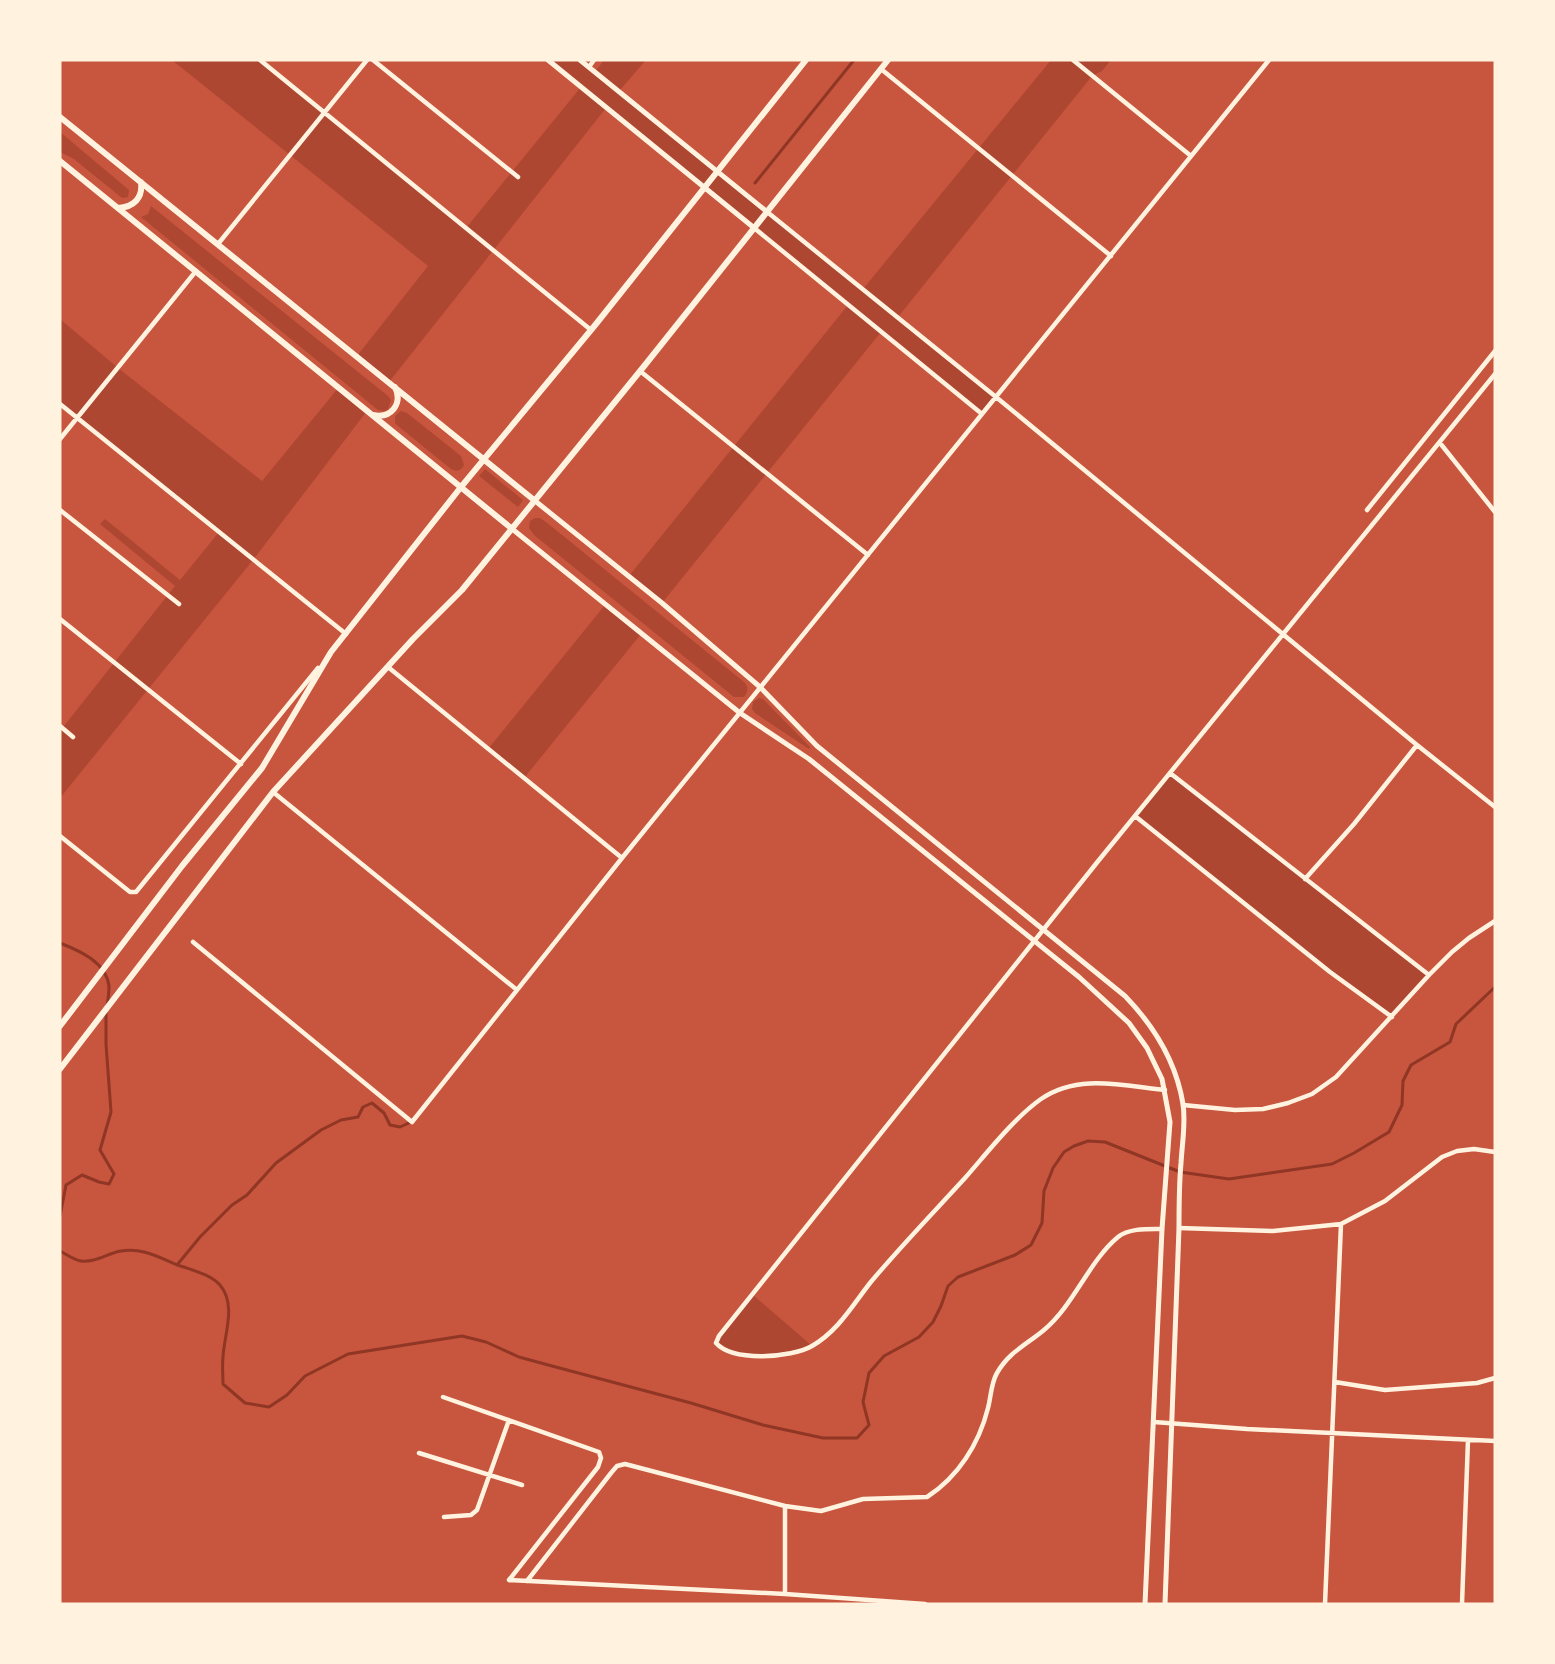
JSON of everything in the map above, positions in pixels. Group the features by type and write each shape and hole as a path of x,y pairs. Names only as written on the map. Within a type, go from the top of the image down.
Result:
{"main road":[{"path":"60,1026 182,866 261,768 331,652 461,487 591,330 806,60"},
{"path":"60,1069 273,792 462,590 888,60"},
{"path":"60,117 534,500"},
{"path":"60,160 511,528"},
{"path":"118,207 131,205 137,201 142,189 141,182"},
{"path":"373,415 387,415 394,410 398,396 395,387"}],"street":[{"path":"260,60 591,330"},
{"path":"218,244 367,60"},
{"path":"373,60 518,177"},
{"path":"548,60 982,414"},
{"path":"580,60 996,397 1495,807"},
{"path":"589,67 594,60"},
{"path":"1073,60 1191,156"},
{"path":"193,942 412,1122 622,858 1269,60"},
{"path":"881,69 1111,256"},
{"path":"60,439 196,271"},
{"path":"1367,510 1495,351"},
{"path":"640,371 868,555"},
{"path":"1165,1090 1095,1082 1067,1087 1042,1099 983,1158 908,1241 870,1284 840,1324 812,1346 775,1356 757,1356 727,1351 716,1343 718,1336 1135,816 1495,374"},
{"path":"60,404 346,634"},
{"path":"1440,443 1495,512"},
{"path":"534,500 662,603 760,687 817,746 1125,996 1147,1020 1160,1039 1172,1066 1183,1105 1165,1604"},
{"path":"60,510 179,604"},
{"path":"511,528 740,713 809,759 1079,977 1129,1023 1154,1060 1165,1090 1170,1122 1162,1229 1145,1604"},
{"path":"60,619 241,764"},
{"path":"60,836 133,893 331,652"},
{"path":"388,667 622,858"},
{"path":"60,726 73,737"},
{"path":"1305,879 1354,824 1417,745"},
{"path":"1170,773 1428,975"},
{"path":"273,792 517,990"},
{"path":"1135,816 1330,972 1392,1017"},
{"path":"1183,1105 1235,1110 1263,1109 1312,1094 1336,1077 1428,975 1469,938 1495,921"},
{"path":"1179,1228 1273,1231 1341,1224 1386,1201 1442,1158 1457,1151 1474,1149 1495,1152"},
{"path":"1325,1604 1341,1224"},
{"path":"527,1581 618,1466 625,1464 785,1506 821,1510 863,1499 927,1497 952,1478 969,1452 988,1409 994,1377 1001,1365 1017,1348 1044,1330 1061,1312 1103,1253 1119,1236 1144,1229 1162,1229"},
{"path":"1335,1382 1385,1390 1477,1383 1495,1378"},
{"path":"443,1397 599,1452 602,1458 598,1467 509,1580 785,1594 925,1604"},
{"path":"444,1517 471,1515 477,1510 509,1420"},
{"path":"1154,1422 1495,1441"},
{"path":"1462,1604 1468,1440"},
{"path":"419,1453 522,1485"},
{"path":"785,1506 785,1594"}],"shaded area":[{"path":"172,60 260,60 466,228 581,87 548,60 580,60 595,72 604,60 646,60 619,91 863,289 1051,60 1111,60 1102,71 1092,76 898,317 996,397 982,414 881,332 662,603 629,576 848,305 606,108 389,382 357,356 428,266"},
{"path":"60,132 129,190 128,197 122,198 74,159 60,152"},
{"path":"151,206 388,396 391,400 388,409 378,410 141,217 148,214"},
{"path":"60,319 118,368 262,481 339,387 367,411 253,560 60,798 60,731 175,586 100,524 105,519 180,580 219,532 60,404"},
{"path":"401,411 407,413 461,456 464,465 462,469 457,471 451,469 398,426 395,423 395,416"},
{"path":"485,469 523,500 518,507 479,476"},
{"path":"535,518 546,522 744,682 747,690 744,697 734,697 534,535 529,528 530,521"},
{"path":"605,605 641,634 524,778 488,749"},
{"path":"759,698 763,699 810,747 809,749 755,713 752,709 753,702"},
{"path":"1170,773 1429,975 1392,1017 1330,972 1135,816"},
{"path":"752,1294 812,1346 775,1356 741,1354 718,1346 716,1340"}],"waterway":[{"path":"755,183 854,60"},
{"path":"60,943 91,958 103,970 109,986 107,1006"},
{"path":"60,1251 81,1261 121,1251 144,1252 216,1281 225,1293 229,1311 223,1360 223,1384 245,1403 269,1407 287,1395 305,1376 348,1354 462,1336 486,1342 519,1357 691,1403 763,1425 823,1438 857,1438 869,1425 863,1402 869,1373 884,1356 919,1337 933,1322 948,1286 958,1277 1015,1255 1031,1245 1042,1223 1044,1191 1053,1168 1064,1152 1088,1141 1105,1142 1180,1172 1229,1179 1332,1164 1389,1132 1402,1105 1403,1081 1411,1065 1450,1042 1456,1024 1495,987"},
{"path":"60,1216 66,1185 82,1175 109,1184 114,1174 100,1150 111,1112 106,1012"},
{"path":"177,1265 200,1237 232,1205 247,1195 276,1163 321,1130 341,1120 358,1117 363,1107 372,1103 384,1113 390,1125 400,1127 411,1122"}]}
